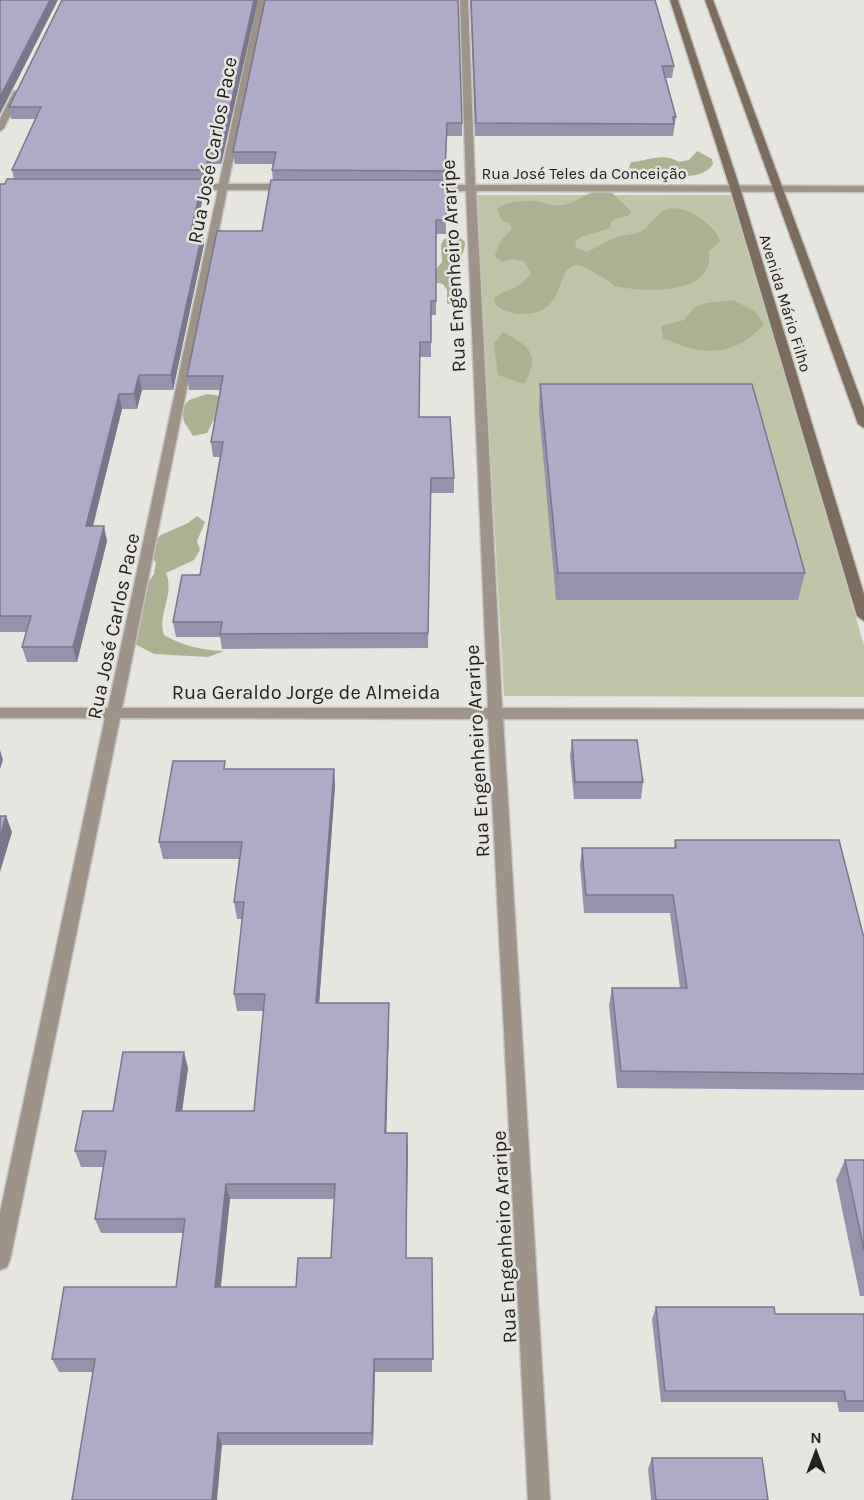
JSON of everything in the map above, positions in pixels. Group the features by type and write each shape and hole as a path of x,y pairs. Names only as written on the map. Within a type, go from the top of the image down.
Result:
{"main road":[{"name":"Avenida Mário Filho","path":"674,0 735,188 864,616"},
{"name":"Avenida Mário Filho","path":"709,0 864,424"}],"street":[{"name":"Rua José Carlos Pace","path":"0,1260 262,0"},
{"name":"Rua Engenheiro Araripe","path":"464,0 470,188 496,713 539,1500"},
{"path":"0,128 21,86"},
{"path":"177,188 295,188"},
{"name":"Rua José Teles da Conceição","path":"412,188 778,188"},
{"path":"778,188 864,189"},
{"name":"Rua Geraldo Jorge de Almeida","path":"0,713 864,714"}],"green space":[{"path":"697,151 712,159 713,164 699,174 665,175 634,172 629,168 631,162 655,158 673,159 679,162 689,160"},
{"path":"598,191 610,191 631,211 628,216 611,222 610,228 581,237 575,242 576,248 587,252 616,237 643,230 658,215 675,208 699,217 713,229 720,241 709,251 708,266 701,277 675,288 642,290 614,286 608,280 575,265 569,268 555,298 544,309 522,314 508,311 495,304 494,298 517,287 531,273 524,261 512,259 502,262 495,257 501,242 512,229 510,224 501,220 497,208 524,201 563,205"},
{"path":"476,195 732,195 864,645 864,697 504,696"},
{"path":"458,236 465,242 464,250 451,265 463,296 463,303 455,308 447,303 447,290 443,284 432,282 436,269 442,262 441,245 444,239"},
{"path":"733,300 755,311 764,325 740,343 716,351 691,348 663,338 661,326 684,320 694,308 706,303"},
{"path":"503,332 520,342 530,352 532,366 524,384 498,375 494,344"},
{"path":"207,394 221,396 217,417 207,433 193,436 184,422 182,409 189,400"},
{"path":"197,516 205,522 197,541 200,550 194,560 166,573 168,589 162,627 164,635 178,642 208,650 224,651 208,657 154,654 133,643 146,585 154,574 156,563 150,554 152,543 161,535 188,523"}],"building":[{"path":"0,0 50,0 0,97"},
{"path":"62,0 254,0 220,152 210,152 205,170 12,170 41,107 9,107"},
{"path":"265,0 458,0 462,123 447,123 445,171 272,170 276,152 233,152"},
{"path":"471,0 655,0 674,66 662,66 676,117 673,117 674,124 476,123"},
{"path":"7,179 203,179 191,230 203,230 171,375 139,375 134,394 119,394 86,526 104,526 73,647 22,647 31,616 0,616 0,184 5,184"},
{"path":"271,180 446,180 446,220 436,220 436,301 431,301 431,342 420,342 419,417 450,417 454,478 431,478 428,633 220,634 222,622 173,622 182,575 200,575 223,442 211,442 223,376 187,376 217,231 262,231"},
{"path":"540,384 752,384 805,573 558,573"},
{"path":"572,740 637,740 643,782 575,782"},
{"path":"173,761 225,761 224,769 334,769 316,1003 389,1003 385,1133 407,1133 406,1258 432,1258 433,1359 374,1359 372,1433 218,1433 212,1500 72,1500 95,1359 52,1359 64,1287 176,1287 185,1219 95,1219 106,1151 75,1151 83,1111 113,1111 123,1052 184,1052 176,1111 254,1111 265,994 234,994 244,902 234,902 242,842 159,842","holes":["226,1184 335,1184 331,1258 298,1258 296,1287 215,1287"]},
{"path":"0,816 6,816 0,837"},
{"path":"675,840 839,840 864,938 864,1074 621,1071 612,988 687,988 673,895 586,895 582,848 676,848"},
{"path":"845,1160 864,1160 864,1250"},
{"path":"656,1307 774,1307 775,1314 864,1314 864,1401 846,1401 844,1391 665,1391"},
{"path":"652,1458 762,1458 768,1500 656,1500"}]}
